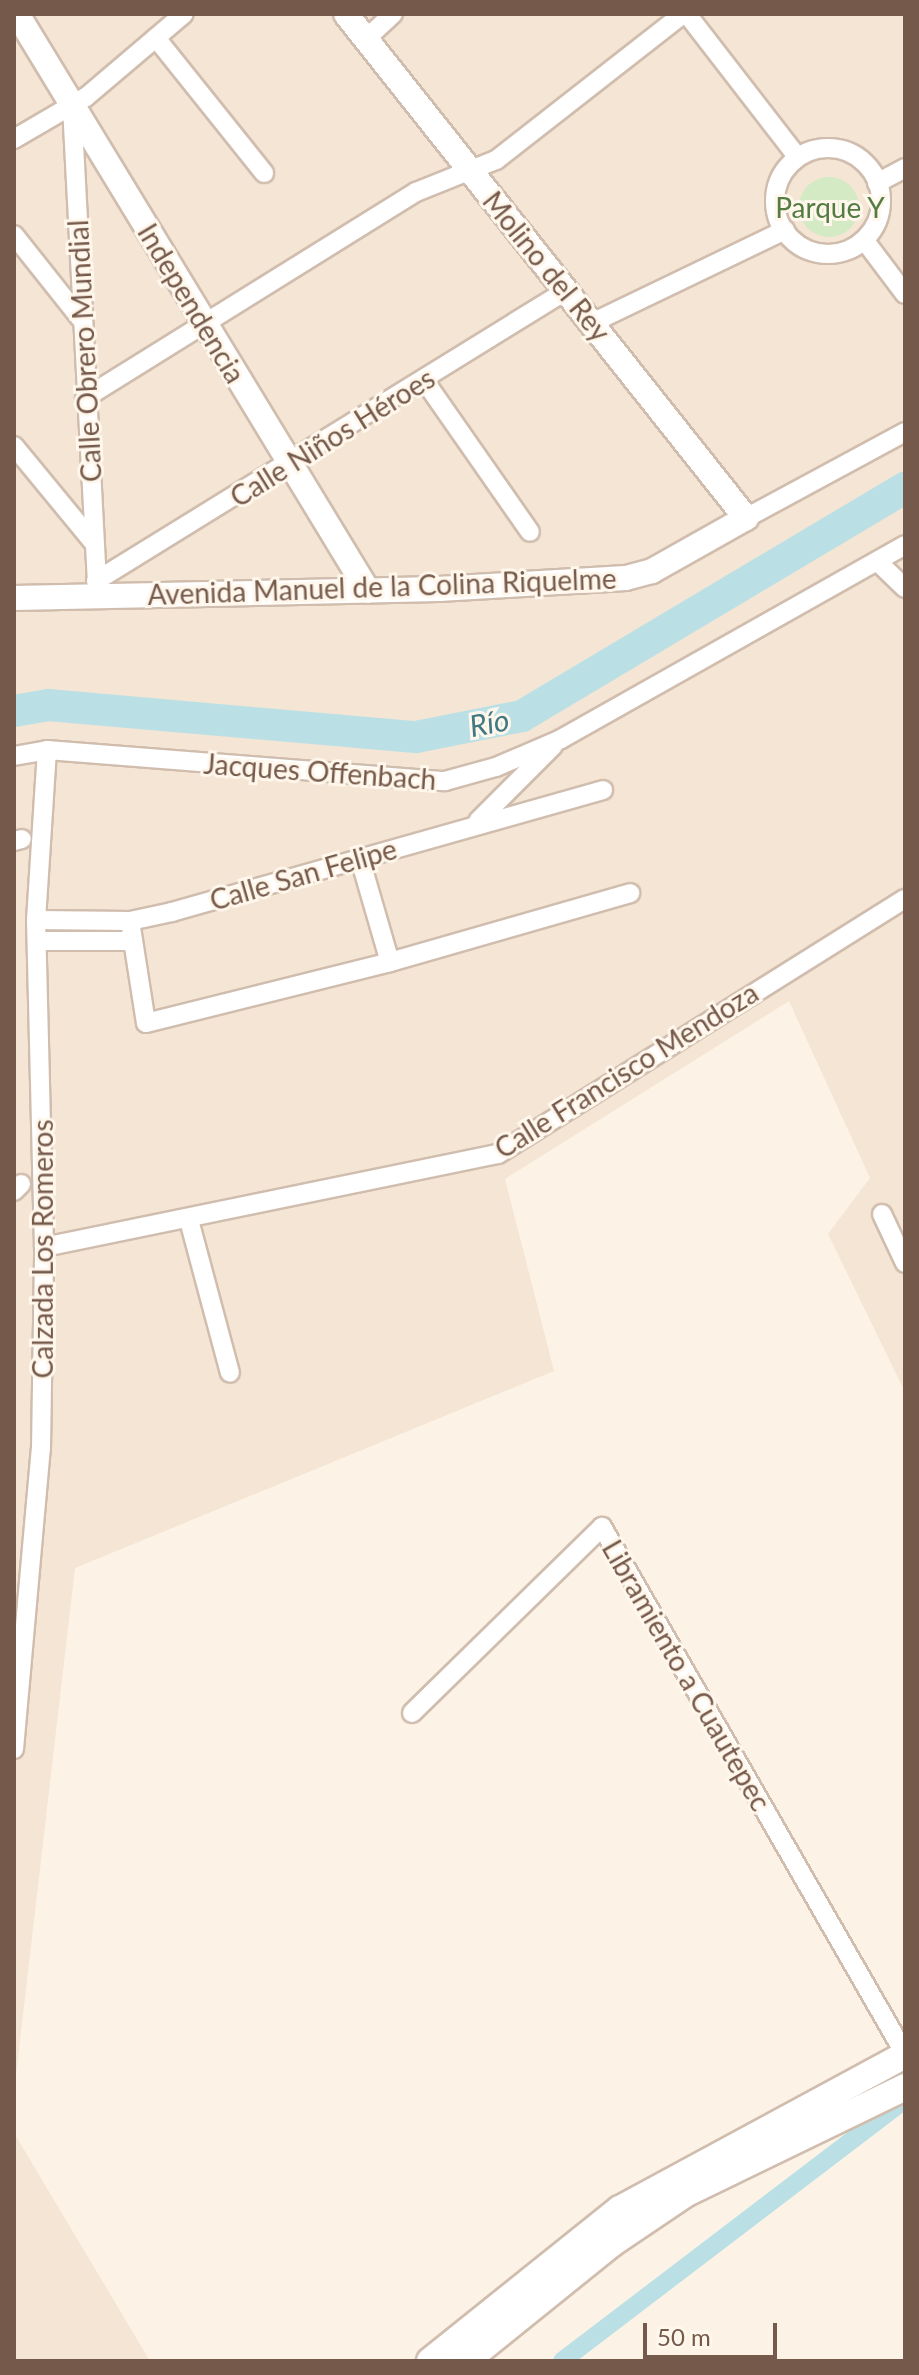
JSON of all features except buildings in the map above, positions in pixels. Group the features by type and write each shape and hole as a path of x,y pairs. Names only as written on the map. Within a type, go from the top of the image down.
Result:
{"main road":[{"name":"Libramiento a Cuautepec","path":"430,2361 620,2209 905,2054"},
{"path":"466,2361 611,2244 685,2194 905,2087"}],"street":[{"name":"Independencia","path":"17,14 368,591"},
{"path":"14,139 72,106 184,14"},
{"name":"Molino del Rey","path":"346,14 594,322 746,518"},
{"path":"366,39 393,14"},
{"path":"85,398 416,192 468,168 496,160 543,127 685,14 796,155"},
{"path":"156,38 264,173"},
{"name":"Calle Obrero Mundial","path":"72,106 80,318 97,589"},
{"path":"826,147 842,150 857,158 877,183 880,204 865,241 846,253 823,255 801,247 785,230 776,190 783,170 796,155 826,147"},
{"path":"877,183 905,168"},
{"path":"594,322 785,230"},
{"path":"14,235 80,318"},
{"path":"865,241 905,294"},
{"name":"Calle Niños Héroes","path":"97,589 567,290"},
{"path":"424,380 530,532"},
{"name":"Avenida Manuel de la Colina Riquelme","path":"14,598 97,589 368,591 626,578 652,571 905,432"},
{"path":"14,446 94,543"},
{"name":"Jacques Offenbach","path":"14,756 47,750 445,781 496,767 561,739 879,563 905,545"},
{"path":"879,563 905,588"},
{"path":"476,823 561,739"},
{"name":"Calzada Los Romeros","path":"14,1749 41,1449 44,1247 36,920 47,750"},
{"name":"Calle San Felipe","path":"36,920 130,921 603,790"},
{"path":"360,859 390,962"},
{"path":"130,921 146,1023 390,962 630,893"},
{"name":"Calle Francisco Mendoza","path":"44,1247 189,1220 498,1154 905,899"},
{"path":"37,941 133,941"},
{"path":"882,1214 905,1263"},
{"path":"189,1220 230,1373"},
{"name":"Libramiento a Cuautepec","path":"412,1713 602,1527 905,2054"}],"shaded area":[{"path":"14,14 905,14 905,1392 828,1234 870,1178 789,1001 505,1179 554,1371 75,1568 14,2092"},
{"path":"14,2133 150,2361 14,2361"}],"green space":[{"name":"Parque Y","path":"829,177 840,179 850,186 857,196 857,218 850,228 840,235 829,237 818,235 808,228 801,218 799,207 801,196 808,186 818,179"}],"waterway":[{"name":"Río","path":"14,711 48,705 416,737 522,716 905,488"},
{"path":"562,2361 905,2100"}]}
